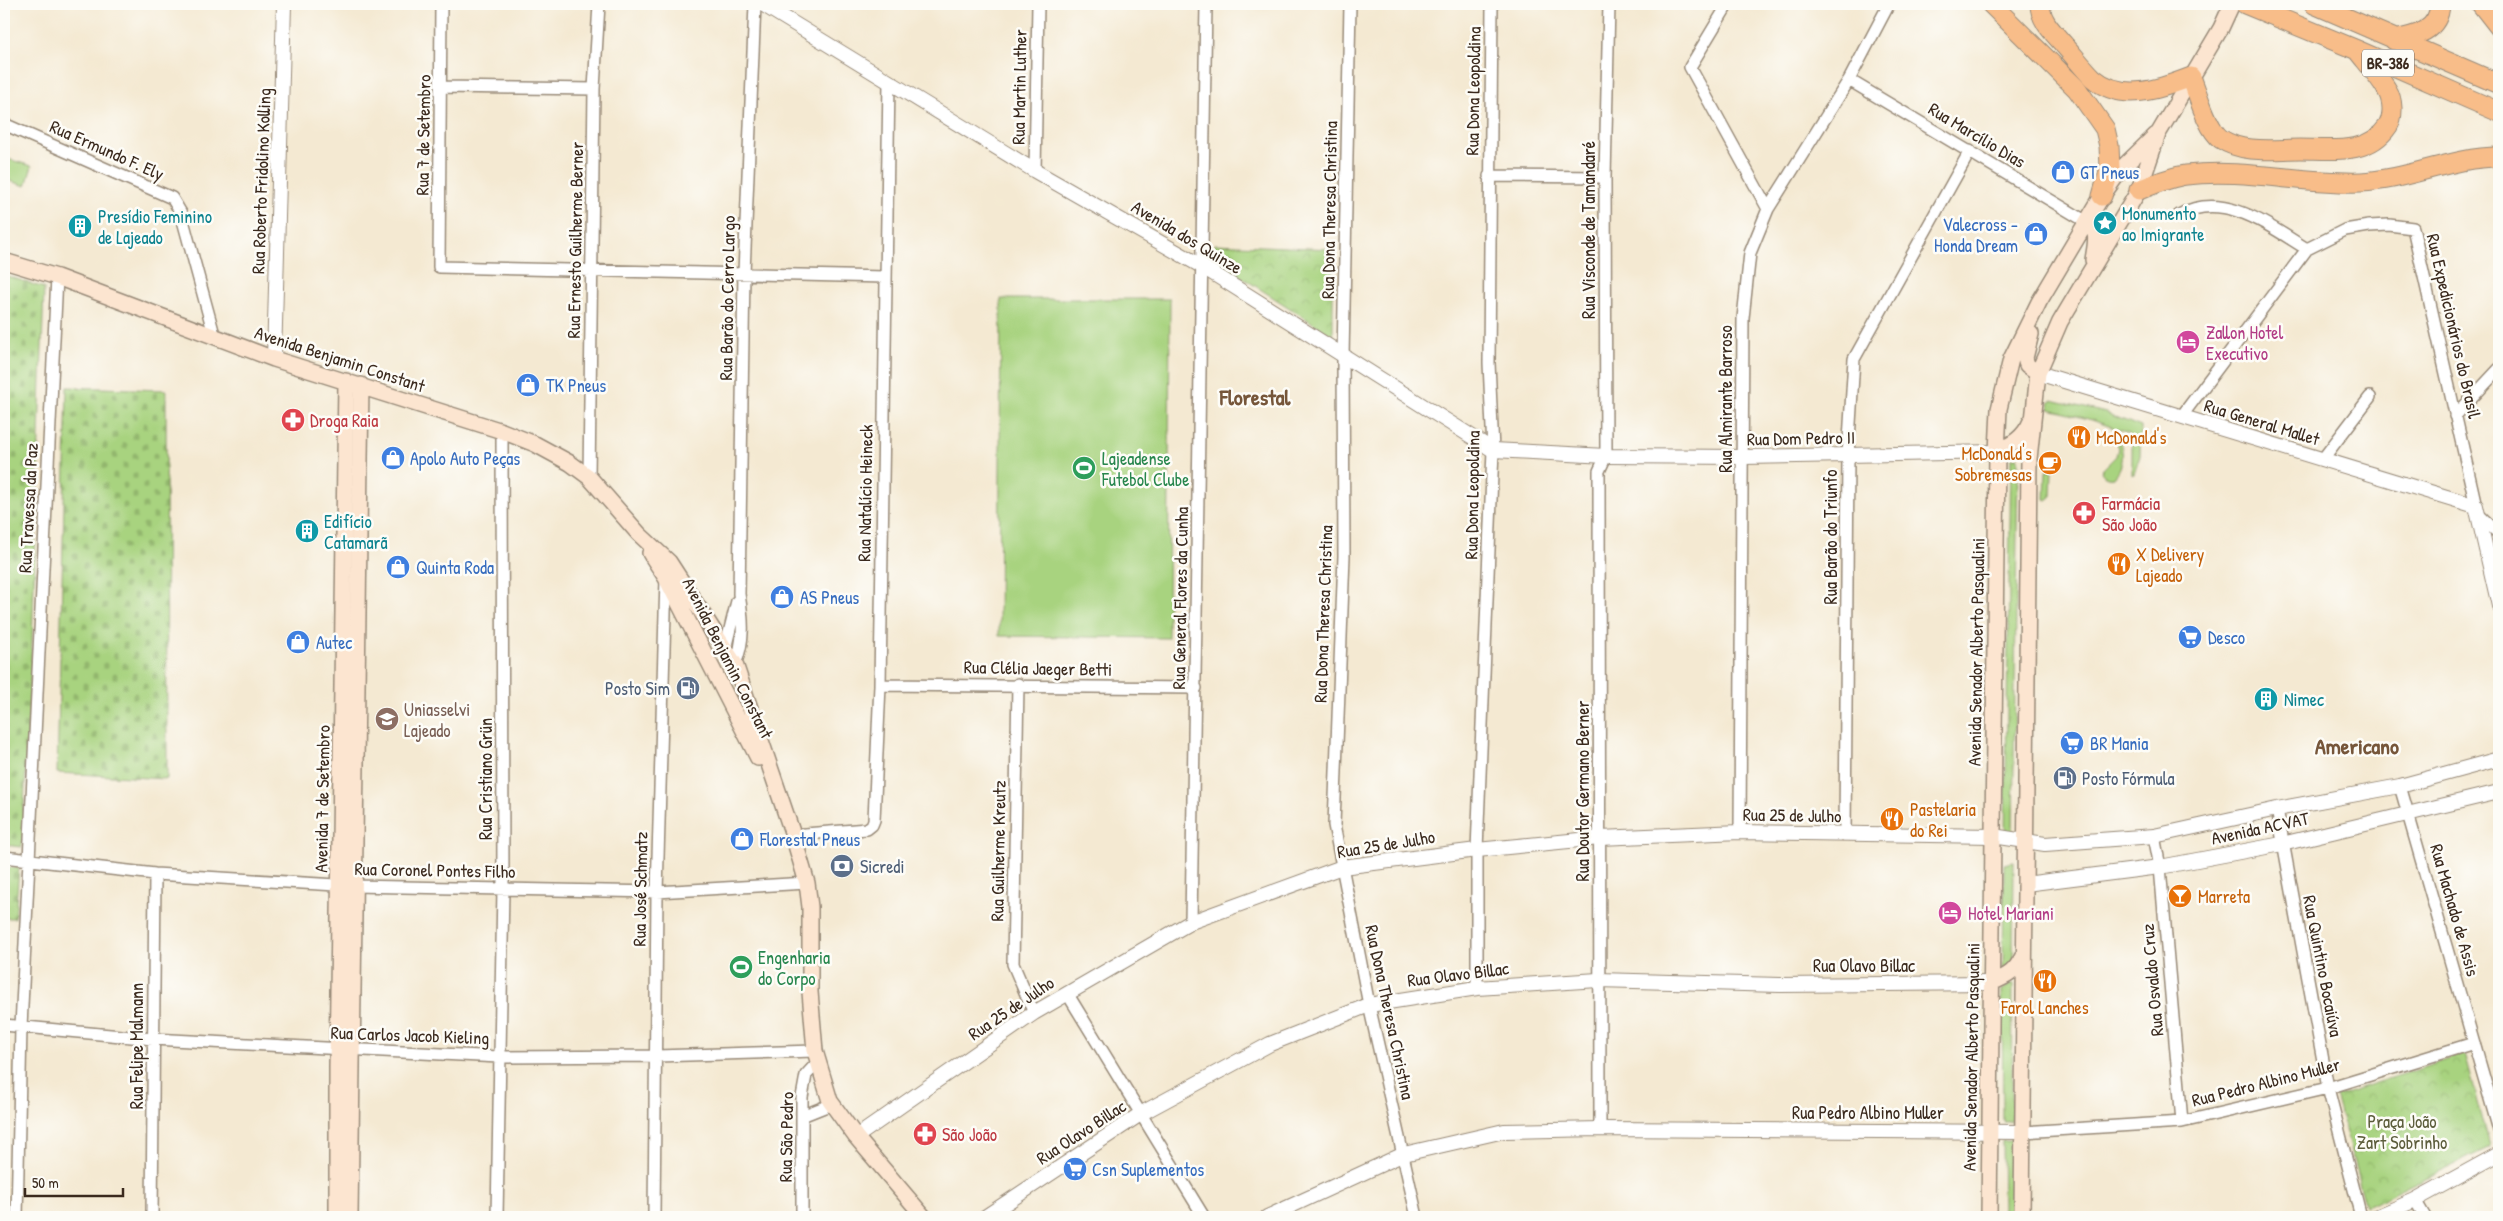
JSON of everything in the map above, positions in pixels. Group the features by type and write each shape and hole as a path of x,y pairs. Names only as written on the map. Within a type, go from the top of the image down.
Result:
{"highway":[{"path":"1991,4 2077,89 2105,128 2109,146 2110,168 2102,196"},
{"path":"2040,4 2040,10 2047,25 2094,78 2108,87 2127,92 2154,91 2192,77 2213,128 2220,138 2235,146 2252,149 2348,149 2365,146 2384,132 2392,116 2388,90 2357,50"},
{"name":"BR-386","path":"2244,4 2357,50 2499,112"},
{"name":"BR-386","path":"2314,4 2499,84"},
{"path":"2394,40 2417,36 2428,29 2440,12 2440,4"},
{"path":"2481,4 2499,27"},
{"path":"2140,190 2186,175 2218,174 2361,182 2395,177 2452,161 2499,157"}],"main road":[{"name":"Avenida Senador Alberto Pasqualini","path":"2022,1217 2029,459 2038,373 2060,322 2140,190 2158,134 2221,28 2232,4"},
{"name":"Avenida Senador Alberto Pasqualini","path":"1988,1217 1996,452 1999,410 2011,359 2039,302 2102,196 2122,168 2158,134"},
{"path":"2087,222 2093,226 2096,234 2091,268"},
{"name":"Avenida Benjamin Constant","path":"4,260 57,277 274,359 502,431 535,444 570,462 589,477 639,534 669,562 735,664 793,835 807,883 810,907 810,992 816,1056 832,1104 856,1137 924,1217"},
{"path":"2038,373 2026,365 2025,358 2039,302"},
{"name":"Avenida 7 de Setembro","path":"337,1217 344,1151 346,886 353,543 353,383"},
{"path":"1996,452 2019,440 2028,430 2034,415"},
{"name":"Avenida Benjamin Constant","path":"639,534 666,578 781,801"},
{"path":"725,649 713,668 726,674 735,664"},
{"path":"1991,983 2006,977 2017,969 2024,952"},
{"name":"Avenida 7 de Setembro","path":"344,1151 350,1217"}],"street":[{"name":"Rua Roberto Fridolino Kolling","path":"274,359 284,4"},
{"name":"Rua 7 de Setembro","path":"442,4 439,267 593,271"},
{"name":"Rua Ernesto Guilherme Berner","path":"589,477 594,88 599,4"},
{"name":"Rua Barão do Cerro Largo","path":"735,664 742,649 739,594 744,273 755,4"},
{"name":"Avenida dos Quinze","path":"762,4 1035,171 1203,267 1493,450 1606,456"},
{"name":"Rua Martin Luther","path":"1035,171 1038,4"},
{"name":"Rua General Flores da Cunha","path":"1191,922 1206,4"},
{"name":"Rua Dona Theresa Christina","path":"1350,4 1343,357 1344,556 1334,825 1369,1005 1417,1217"},
{"name":"Rua Dona Leopoldina","path":"1477,988 1477,850 1493,450 1488,363 1492,4"},
{"name":"Rua Visconde de Tamandaré","path":"1606,456 1606,177 1609,4"},
{"path":"1728,4 1690,68 1768,208"},
{"name":"Rua Almirante Barroso","path":"1740,832 1743,318 1750,253 1768,208 1849,80 1889,4"},
{"name":"Rua Natalício Heineck","path":"793,835 867,829 872,825 880,685 889,80"},
{"name":"Rua Marcílio Dias","path":"1849,80 2087,222"},
{"path":"441,87 594,88"},
{"name":"Rua Ermundo F. Ely","path":"4,124 172,198 181,213 215,338"},
{"name":"Rua Barão do Triunfo","path":"1845,834 1848,456 1854,359 1970,151"},
{"path":"1489,176 1606,177"},
{"path":"2179,215 2193,209 2210,206 2229,207 2265,223 2307,249 2181,417"},
{"name":"Rua Expedicionários do Brasil","path":"2307,249 2325,239 2353,229 2389,225 2414,228 2499,606"},
{"path":"593,271 885,277"},
{"name":"Rua Travessa da Paz","path":"17,1217 21,1027 57,277"},
{"path":"2456,416 2499,369"},
{"name":"Rua General Mallet","path":"2038,373 2322,460 2476,510"},
{"path":"2322,460 2370,397"},
{"name":"Rua Cristiano Grün","path":"497,1217 503,890 502,431"},
{"name":"Rua Dom Pedro II","path":"1606,456 1743,458 1996,452"},
{"name":"Rua Doutor Germano Berner","path":"1600,1129 1598,980 1600,838 1598,471 1606,456"},
{"path":"2476,510 2499,534"},
{"name":"Rua José Schmatz","path":"654,1217 657,1056 657,892 666,578 669,562"},
{"name":"Rua Barão do Cerro Largo","path":"725,649 739,594"},
{"name":"Rua Clélia Jaeger Betti","path":"880,685 1018,684 1196,688"},
{"name":"Rua Guilherme Kreutz","path":"1018,684 1014,964 1034,1013"},
{"name":"Avenida ACVAT","path":"2026,842 2044,844 2154,836 2277,809 2400,786 2499,759"},
{"name":"Rua Machado de Assis","path":"2400,786 2499,1130"},
{"name":"Avenida ACVAT","path":"2025,884 2160,867 2282,844 2499,792"},
{"name":"Rua Quintino Bocaiúva","path":"2277,809 2328,1088 2361,1217"},
{"name":"Rua 25 de Julho","path":"856,1137 1034,1013 1191,922 1342,867 1477,850 1600,838 1740,832 1993,836 2026,842"},
{"name":"Rua Osvaldo Cruz","path":"2154,836 2160,867 2182,1122"},
{"name":"Rua Coronel Pontes Filho","path":"4,857 155,874 346,886 657,892 807,883"},
{"name":"Rua Felipe Malmann","path":"152,1217 155,874"},
{"name":"Rua Olavo Billac","path":"986,1217 1142,1114 1270,1044 1369,1005 1477,988 1598,980 1780,985 1991,983"},
{"path":"1067,993 1204,1217"},
{"name":"Rua Carlos Jacob Kieling","path":"4,1025 154,1039 345,1050 499,1056 816,1056"},
{"name":"Rua Pedro Albino Muller","path":"1267,1217 1404,1154 1504,1131 1600,1129 2023,1132 2182,1122 2328,1088 2474,1042"},
{"name":"Rua São Pedro","path":"802,1217 802,1097 806,1076 816,1056"},
{"path":"802,1116 832,1104"},
{"path":"2376,1217 2415,1200 2499,1154"},
{"path":"2415,1200 2425,1217"}],"green space":[{"path":"4,158 32,166 26,186 4,179"},
{"path":"1214,244 1333,249 1333,336 1215,260"},
{"path":"4,275 44,288 32,643 22,847 4,845"},
{"name":"Lajeadense Futebol Clube","path":"1001,299 1170,299 1168,638 999,636"},
{"path":"67,387 166,390 167,779 57,773"},
{"path":"2052,400 2106,413 2141,427 2140,456 2134,474 2132,475 2132,445 2128,433 2092,420 2050,409 2049,402"},
{"path":"2112,434 2116,435 2121,445 2122,462 2114,477 2110,477 2105,476 2101,471 2116,456 2118,448"},
{"path":"2011,458 2018,458 2013,836 2005,834"},
{"path":"2046,471 2052,471 2051,497 2047,500 2045,499"},
{"path":"2014,862 2013,961 2003,970 2004,864"},
{"path":"4,867 19,868 15,918 4,918"},
{"path":"2013,983 2012,1121 2003,1121 2002,990"},
{"name":"Praça João Zart Sobrinho","path":"2465,1054 2490,1147 2366,1207 2336,1096"},
{"path":"2002,1141 2012,1141 2012,1217 2003,1217"}],"place":[{"name":"GT Pneus","path":"2063,172"},
{"name":"Monumento ao Imigrante","path":"2105,223"},
{"name":"Presídio Feminino de Lajeado","path":"80,226"},
{"name":"Valecross - Honda Dream","path":"2036,234"},
{"name":"Zallon Hotel Executivo","path":"2188,342"},
{"name":"TK Pneus","path":"528,385"},
{"name":"Droga Raia","path":"293,420"},
{"name":"McDonald's","path":"2079,437"},
{"name":"Apolo Auto Peças","path":"393,458"},
{"name":"McDonald's Sobremesas","path":"2050,463"},
{"name":"Lajeadense Futebol Clube","path":"1084,468"},
{"name":"Farmácia São João","path":"2084,513"},
{"name":"Edifício Catamarã","path":"307,531"},
{"name":"X Delivery Lajeado","path":"2119,564"},
{"name":"Quinta Roda","path":"398,567"},
{"name":"AS Pneus","path":"782,597"},
{"name":"Desco","path":"2190,637"},
{"name":"Autec","path":"298,642"},
{"name":"Posto Sim","path":"688,688"},
{"name":"Nimec","path":"2266,699"},
{"name":"Uniasselvi Lajeado","path":"387,719"},
{"name":"BR Mania","path":"2072,743"},
{"name":"Posto Fórmula","path":"2065,778"},
{"name":"Pastelaria do Rei","path":"1892,819"},
{"name":"Florestal Pneus","path":"742,839"},
{"name":"Sicredi","path":"842,866"},
{"name":"Marreta","path":"2180,896"},
{"name":"Hotel Mariani","path":"1950,913"},
{"name":"Engenharia do Corpo","path":"741,967"},
{"name":"Farol Lanches","path":"2045,981"},
{"name":"São João","path":"925,1134"},
{"name":"Csn Suplementos","path":"1075,1169"}],"district":[{"name":"Florestal","path":"1255,397"},
{"name":"Americano","path":"2357,746"}]}
